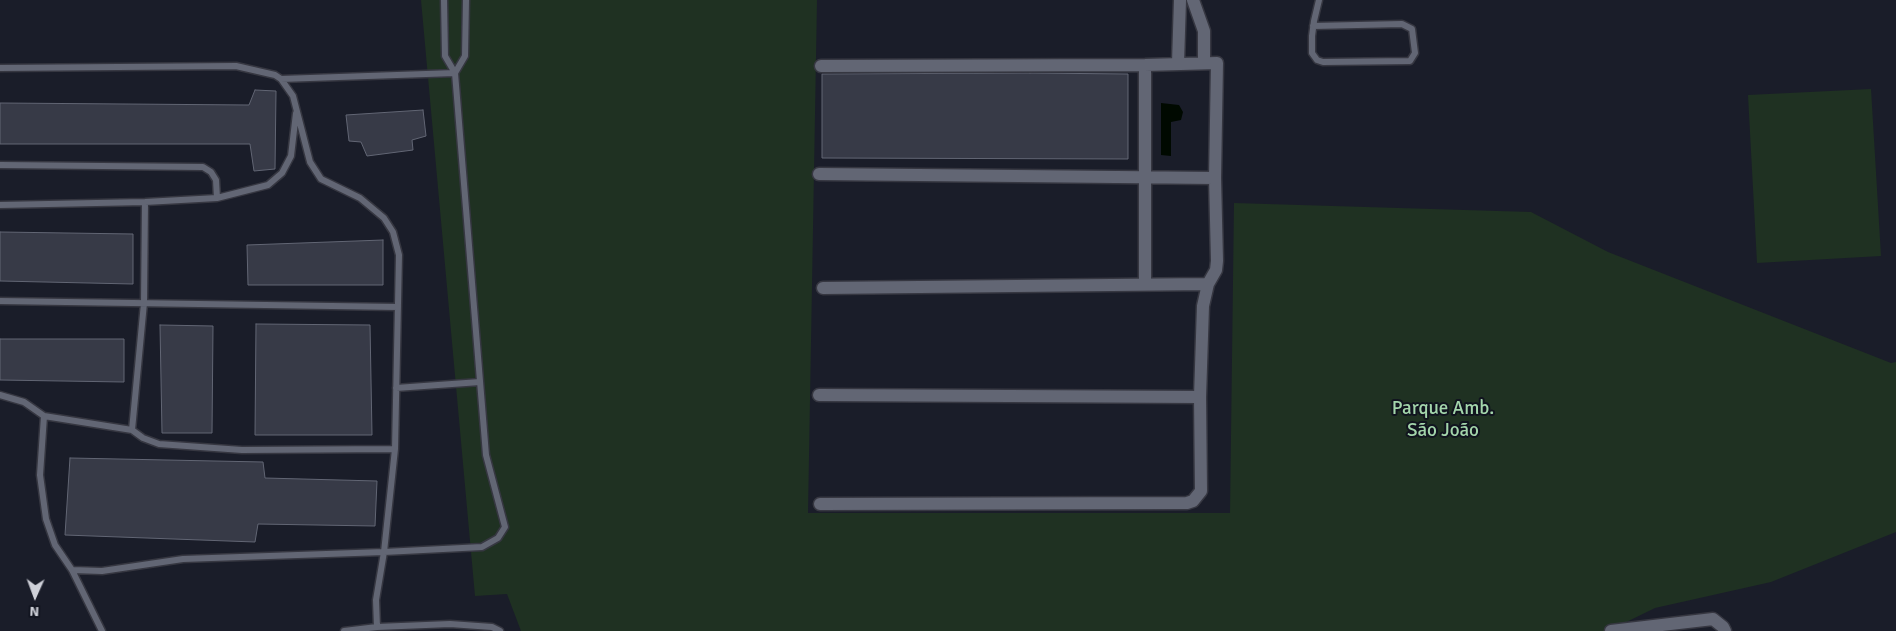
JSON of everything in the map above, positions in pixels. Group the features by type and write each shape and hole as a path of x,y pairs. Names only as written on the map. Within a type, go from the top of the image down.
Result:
{"street":[{"path":"1178,64 1180,0"},
{"path":"1193,0 1204,31 1204,63"},
{"path":"820,504 1187,503 1198,497 1201,491 1200,397 1203,306 1208,284 1216,270 1217,261 1215,178 1217,63 1145,66 821,66"},
{"path":"1145,66 1145,284"},
{"path":"819,174 1215,178"},
{"path":"823,288 1208,284"},
{"path":"819,395 1200,397"},
{"path":"1612,631 1713,619 1725,631"}],"lane":[{"path":"72,570 102,571 183,559 482,547 498,538 505,527 486,455 455,73 445,56 444,0"},
{"path":"455,73 465,56 466,0"},
{"path":"1314,26 1402,24 1412,28 1415,53 1410,60 1323,62 1317,60 1312,53 1314,26 1319,0"},
{"path":"0,68 236,66 265,71 280,79 293,96 310,162 321,179 360,198 384,218 393,232 399,255 395,449 384,552 376,600 377,627"},
{"path":"280,79 455,73"},
{"path":"0,205 145,202 217,198 268,185 282,173 291,156 296,108"},
{"path":"0,165 203,167 211,172 216,180 217,198"},
{"path":"132,430 144,303 145,202"},
{"path":"0,301 398,306"},
{"path":"396,388 480,382"},
{"path":"0,395 24,402 44,416 132,430 143,438 158,444 232,449 395,449"},
{"path":"44,416 40,475 46,519 56,545 72,570 102,631"},
{"path":"344,631 377,627 450,624 492,627 500,631"}],"green space":[{"name":"Parque Amb. São João","path":"421,0 817,0 808,513 1230,513 1234,203 1531,212 1608,252 1891,363 1896,362 1896,532 1771,582 1655,608 1608,631 521,631 507,594 475,596"},
{"path":"1871,89 1881,256 1757,263 1748,95"}],"shaded area":[{"path":"1161,103 1179,105 1183,112 1181,120 1171,122 1171,156 1161,155"}],"building":[{"path":"822,74 1128,74 1128,159 822,158"},
{"path":"255,90 276,91 275,169 254,171 250,144 0,144 0,103 249,105"},
{"path":"423,110 426,136 412,140 413,150 367,156 361,142 349,141 346,115"},
{"path":"0,232 133,234 133,284 0,281"},
{"path":"383,240 383,285 248,285 247,245"},
{"path":"256,324 370,325 372,435 255,435"},
{"path":"160,325 213,326 212,433 162,433"},
{"path":"0,339 124,339 124,382 0,380"},
{"path":"70,458 263,462 265,478 377,481 375,526 258,524 255,542 65,535"}]}
